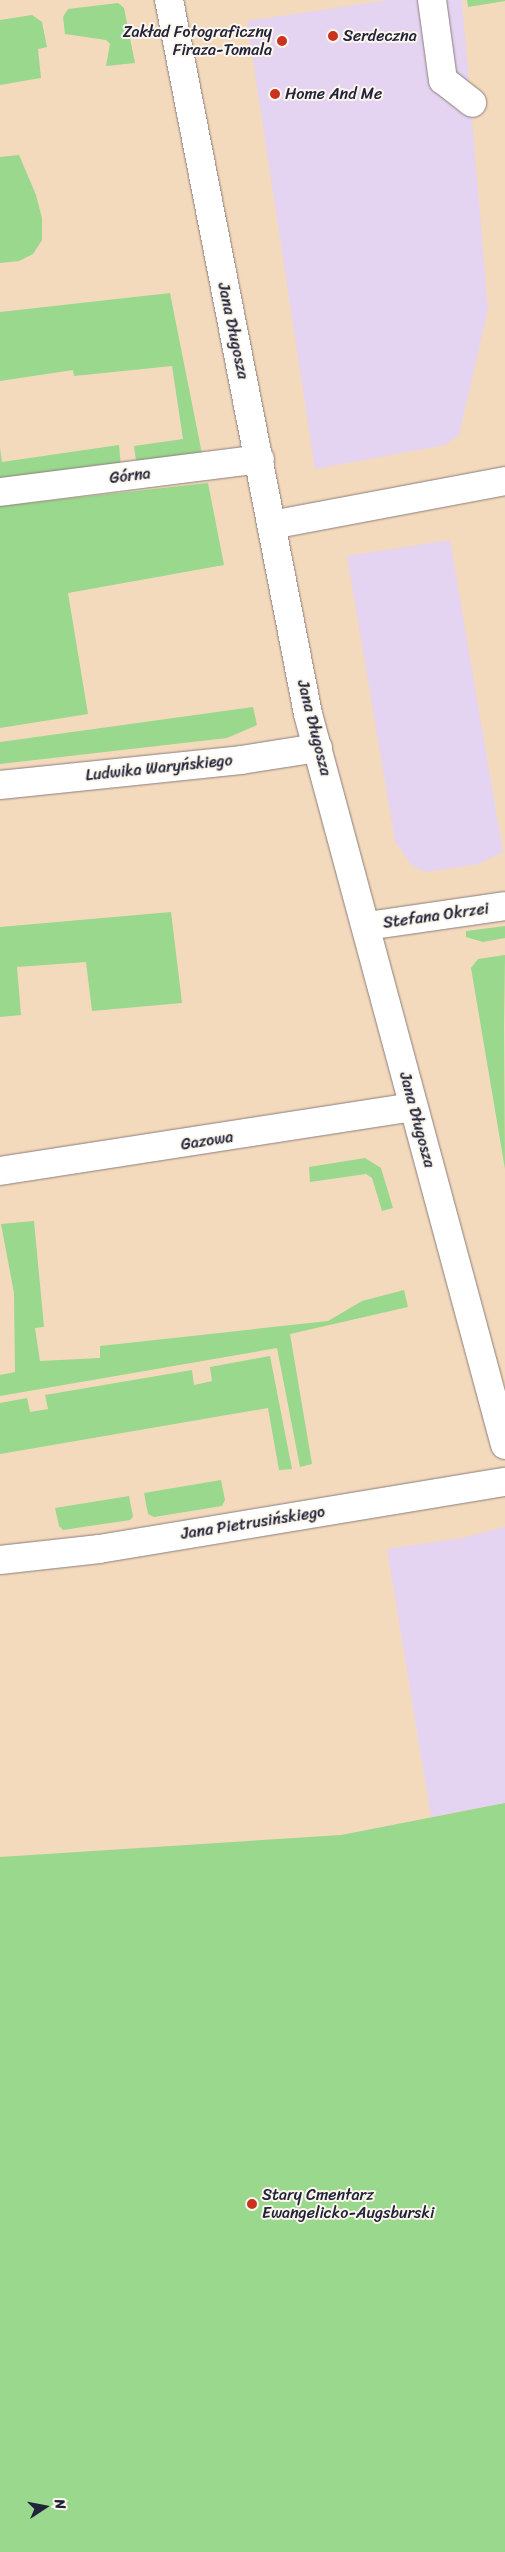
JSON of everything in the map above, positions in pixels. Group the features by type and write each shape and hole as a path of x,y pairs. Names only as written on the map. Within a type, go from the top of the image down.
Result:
{"street":[{"name":"Jana Długosza","path":"169,0 219,267 260,458 318,748 368,926 413,1107 505,1445"},
{"path":"432,0 443,80 472,102"},
{"name":"Górna","path":"0,492 215,466 260,458"},
{"path":"272,525 505,481"},
{"name":"Ludwika Waryńskiego","path":"0,785 241,760 318,748"},
{"name":"Stefana Okrzei","path":"368,926 505,906"},
{"name":"Gazowa","path":"0,1171 413,1107"},
{"name":"Jana Pietrusińskiego","path":"0,1560 98,1549 505,1482"}],"shaded area":[{"path":"389,0 462,0 488,309 459,435 445,445 315,469 247,21"},
{"path":"450,540 503,852 478,864 427,872 412,866 395,841 347,556"},
{"path":"505,1527 505,1803 431,1817 387,1549 462,1538"}],"green space":[{"path":"467,0 505,0 505,1 468,7"},
{"path":"118,3 124,8 135,63 106,66 110,44 106,40 65,34 63,17 68,9"},
{"path":"32,15 42,22 47,47 38,49 41,78 0,85 0,20"},
{"path":"19,155 36,195 42,218 42,240 33,254 19,261 0,263 0,157"},
{"path":"170,293 203,459 137,468 134,446 183,439 172,366 74,376 73,370 0,381 0,312"},
{"path":"119,445 121,467 0,484 0,448 2,462"},
{"path":"208,483 224,565 68,593 88,714 0,728 0,506"},
{"path":"253,707 257,725 227,738 0,764 0,742"},
{"path":"171,912 182,1003 92,1011 86,962 17,967 21,1015 0,1017 0,927"},
{"path":"505,926 505,938 483,942 466,937 466,931"},
{"path":"505,955 505,1169 471,968 478,959"},
{"path":"365,1158 381,1168 393,1208 382,1211 372,1178 366,1174 310,1182 309,1167"},
{"path":"34,1221 44,1327 35,1328 40,1361 100,1358 100,1346 328,1321 362,1301 404,1290 408,1307 290,1334 312,1464 300,1467 277,1348 0,1396 0,1375 15,1372 14,1293 1,1224"},
{"path":"270,1356 292,1469 279,1470 268,1408 0,1454 0,1403 27,1398 30,1412 48,1409 45,1395 192,1370 194,1385 212,1381 210,1367"},
{"path":"221,1480 225,1500 222,1506 154,1517 148,1514 144,1493"},
{"path":"129,1496 133,1517 130,1520 63,1530 59,1526 55,1508"},
{"name":"Stary Cmentarz Ewangelicko-Augsburski","path":"505,1803 505,2552 0,2552 0,1857 341,1835"}],"place":[{"name":"Serdeczna","path":"333,36"},
{"name":"Zakład Fotograficzny Firaza-Tomala","path":"282,41"},
{"name":"Home And Me","path":"275,94"},
{"name":"Stary Cmentarz Ewangelicko-Augsburski","path":"252,2204"}]}
